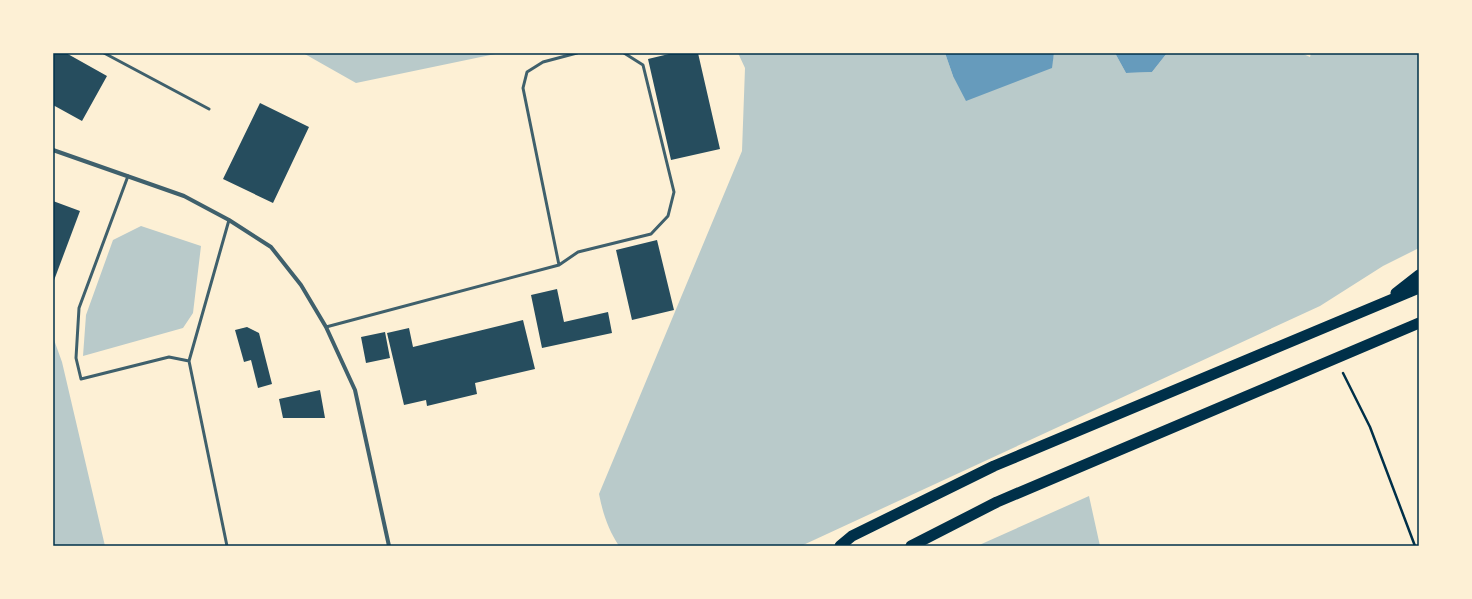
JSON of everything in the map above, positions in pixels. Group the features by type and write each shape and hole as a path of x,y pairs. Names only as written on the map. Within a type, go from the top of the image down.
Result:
{"highway":[{"path":"1380,303 1419,275"},
{"path":"840,546 852,536 994,466 1380,303 1419,288"},
{"path":"911,546 997,502 1419,323"}],"street":[{"path":"53,150 128,175 184,196 229,220 271,247 301,285 326,327 355,390 388,546"}],"lane":[{"path":"104,53 209,109"},
{"path":"559,266 523,88 527,72 543,62 577,53"},
{"path":"326,327 559,266 578,252 651,234 668,216 674,192 643,65 624,53"},
{"path":"128,175 79,308 76,358 81,379 169,357 189,361"},
{"path":"227,546 189,361 229,220"}],"path":[{"path":"1336,359 1370,427 1415,546"}],"shaded area":[{"path":"303,53 500,53 356,83"},
{"path":"738,53 945,53 953,76 1051,68 1054,53 1115,53 1126,73 1152,72 1167,53 1301,53 1310,57 1311,53 1419,53 1419,248 1383,266 1320,306 801,546 619,546 606,521 599,494 742,151 745,68"},
{"path":"141,226 201,246 193,313 183,328 83,356 86,315 113,240"},
{"path":"53,337 62,362 105,546 53,546"},
{"path":"1089,496 1100,546 977,546"}],"water":[{"path":"945,53 1054,53 1052,68 966,101 953,76"},
{"path":"1115,53 1167,53 1152,72 1126,73"}],"building":[{"path":"53,53 66,53 107,76 82,121 53,105"},
{"path":"673,53 698,53 720,149 671,160 648,59"},
{"path":"260,103 309,127 273,203 223,179"},
{"path":"53,201 80,211 53,283"},
{"path":"657,240 674,310 632,320 616,250"},
{"path":"557,289 564,322 608,312 612,333 542,348 531,295"},
{"path":"523,320 535,369 475,383 477,394 427,406 426,400 404,405 387,333 409,328 413,347"},
{"path":"247,327 259,333 272,384 258,388 251,360 244,362 235,330"},
{"path":"385,332 390,358 366,363 361,337"},
{"path":"320,390 325,418 283,418 279,399"}]}
